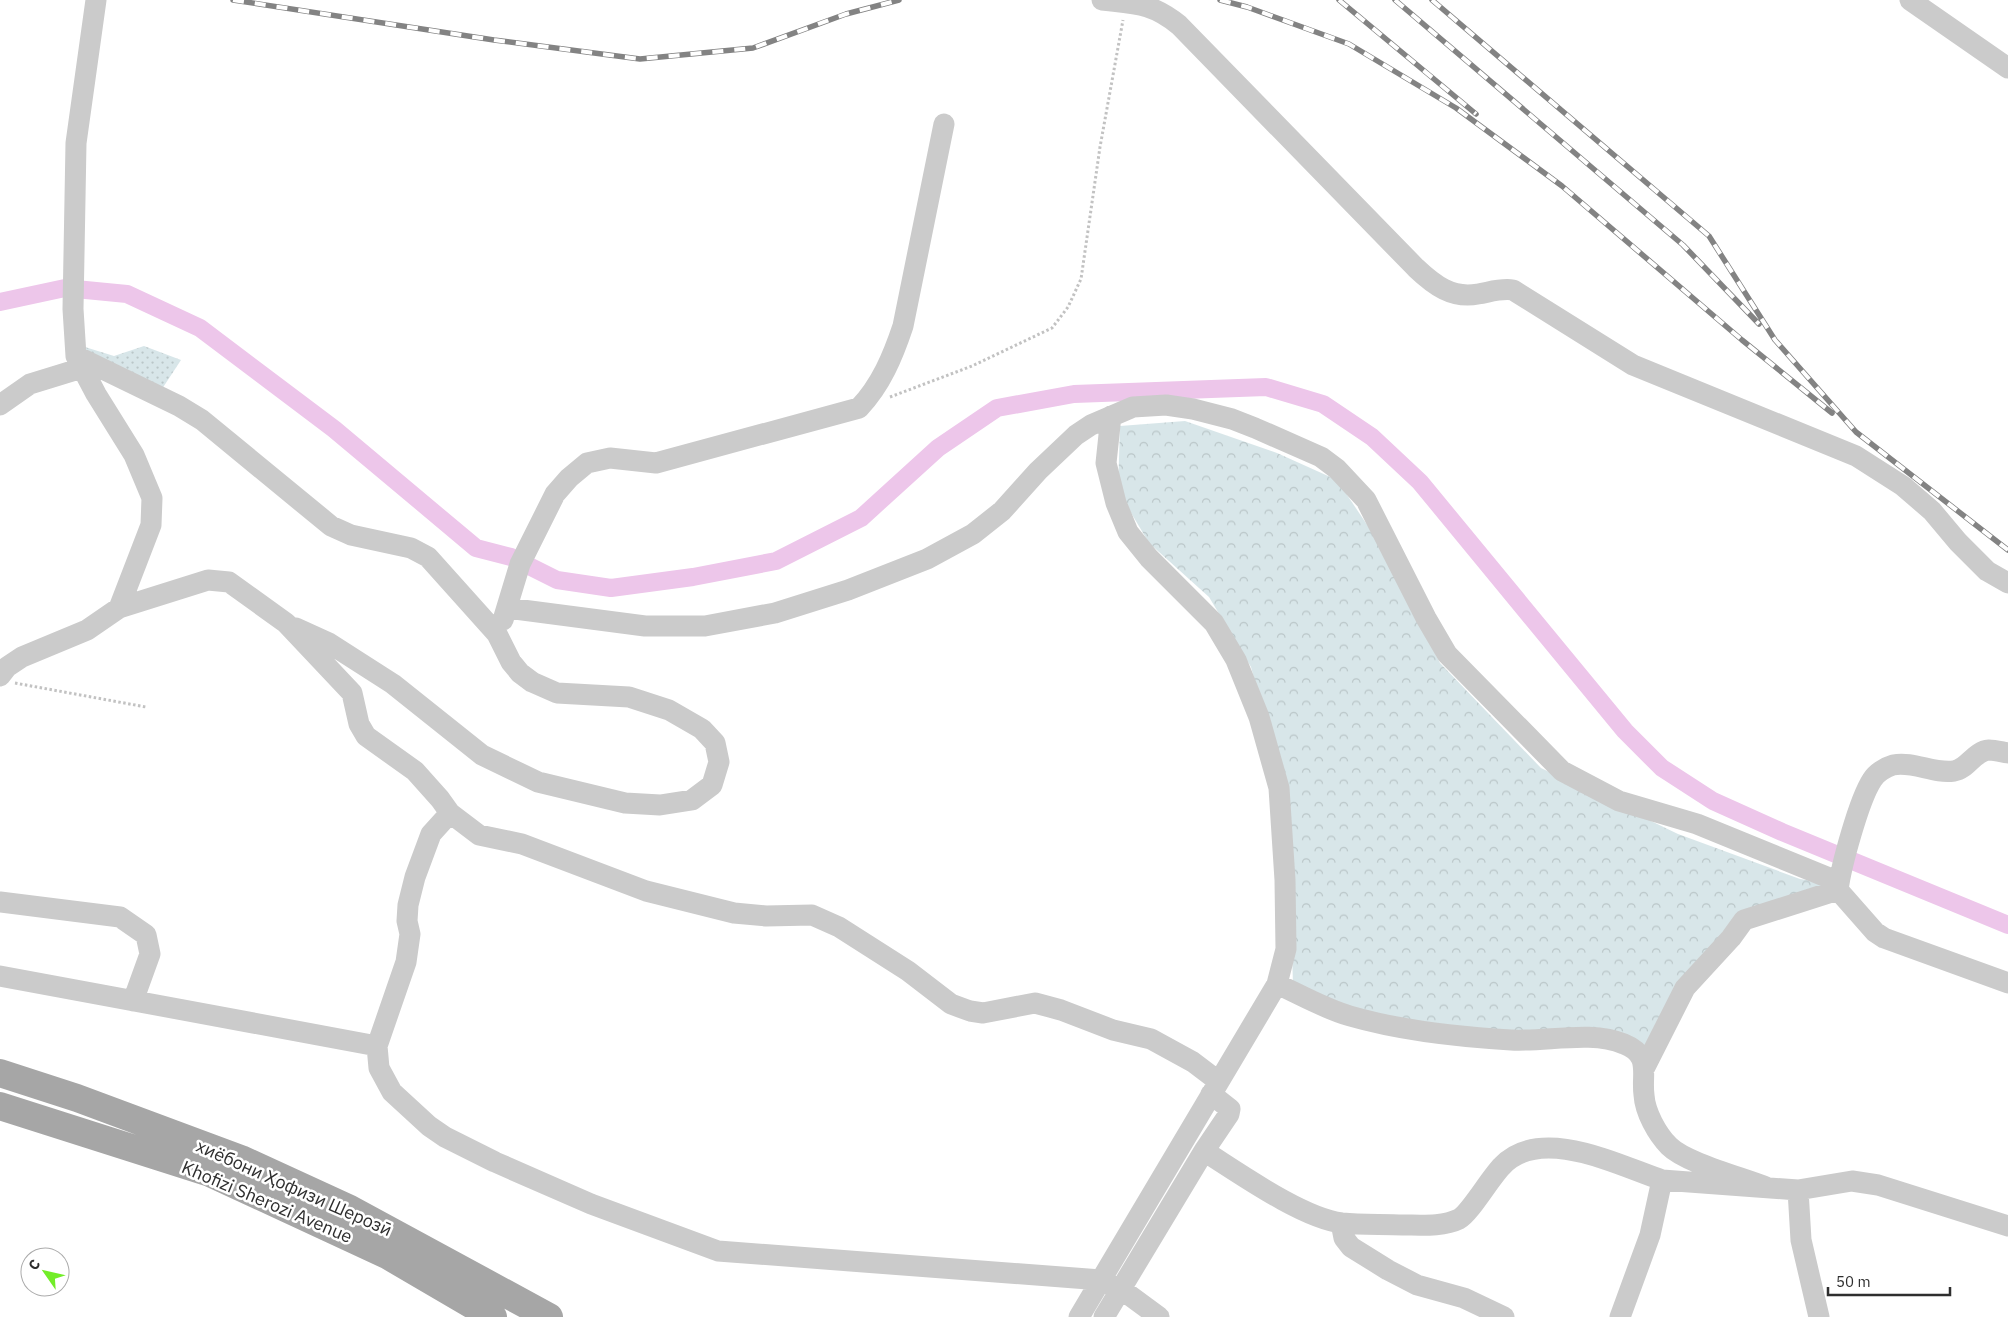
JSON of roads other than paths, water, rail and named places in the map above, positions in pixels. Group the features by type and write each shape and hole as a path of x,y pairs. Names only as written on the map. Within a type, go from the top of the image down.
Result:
{"main road":[{"name":"хиёбони Ҳофизи Шерозӣ","path":"0,1073 77,1098 241,1159 350,1209 549,1317"},
{"name":"Khofizi Sherozi Avenue","path":"0,1106 210,1173 387,1255 493,1317"}],"lane":[{"path":"96,0 76,144 73,309 79,362 134,454 152,498 151,525 119,608"},
{"path":"1102,0 1148,6 1162,11 1179,25 1430,282 1452,294 1475,295 1503,289 1513,290 1633,365 1856,456 1903,486 1932,511 1958,542 1987,571 2008,583"},
{"path":"1910,0 2008,68"},
{"path":"497,634 508,608 512,584 526,551 555,494 568,478 587,463 610,458 656,463 859,408 876,388 895,350 903,326 944,124"},
{"path":"0,405 30,384 79,362 202,420 331,526 351,535 411,548 428,557 497,634 511,662 520,673 532,682 557,693 629,697 670,710 702,729 715,743 719,762 712,785 692,800 660,805 625,803 538,782 482,755 393,684 329,643 286,623"},
{"path":"508,608 645,626 705,626 775,613 848,590 927,559 973,534 1002,511 1076,435 1111,416 1133,407 1166,405 1193,409 1232,419 1322,457 1337,469 1366,500 1426,618 1447,654 1552,764 1619,801 1697,824 1839,881 1875,932 1884,938 2008,983"},
{"path":"1079,1317 1214,1087 1277,984 1286,949 1280,798 1259,717 1236,660 1214,623 1149,558 1128,532 1116,503 1106,463 1111,416"},
{"path":"5,679 7,667 22,657 87,630 119,608 208,580 220,580 237,586 286,623 352,693 359,724 366,736 424,778 450,813 480,834 522,844 646,891 734,913 766,916 812,915 834,924 908,971 951,1004 970,1011 983,1013 1035,1003 1060,1010 1113,1030 1151,1039 1193,1062 1230,1109 1229,1114 1104,1317"},
{"path":"1766,1187 1697,1162 1669,1146 1651,1119 1644,1096 1645,1067 1685,988 1732,938 1744,920 1785,905 1839,881 1862,803 1872,779 1892,765 1905,764 1948,772 1960,770 1983,751 1990,750 2008,753"},
{"path":"450,813 431,834 415,876 408,905 407,921 410,934 406,962 377,1046 379,1068 392,1092 429,1126 445,1137 591,1204 718,1251 1101,1280 1121,1289 1159,1317"},
{"path":"0,902 120,917 146,935 150,954 133,1001"},
{"path":"0,976 377,1046"},
{"path":"1277,984 1349,1016 1422,1031 1513,1040 1569,1037 1615,1040 1636,1051 1645,1067"},
{"path":"1204,1152 1282,1199 1341,1223 1421,1225 1454,1221 1469,1210 1483,1188 1514,1155 1532,1148 1561,1148 1662,1180 1798,1190 1852,1181 1878,1185 2008,1226"},
{"path":"1620,1317 1650,1235 1662,1180"},
{"path":"1798,1190 1801,1240 1818,1304 1819,1317"},
{"path":"1341,1223 1344,1238 1351,1247 1388,1270 1418,1285 1464,1298 1504,1317"}],"waterway":[{"path":"0,302 65,288 127,294 200,328 334,429 476,548 511,557 557,580 611,588 693,577 776,561 861,518 938,448 997,408 1074,394 1266,387 1323,404 1372,437 1420,482 1625,731 1662,768 1713,801 1782,832 2008,925"}],"railway":[{"path":"233,0 494,40 640,59 753,48 846,14 899,0"},
{"path":"1220,0 1247,7 1349,44 1456,108 1562,186 1742,340 1832,413"},
{"path":"1339,0 1476,114"},
{"path":"1395,0 1683,245 1759,324"},
{"path":"1432,0 1709,236 1775,340 1856,432 2008,550"}]}
